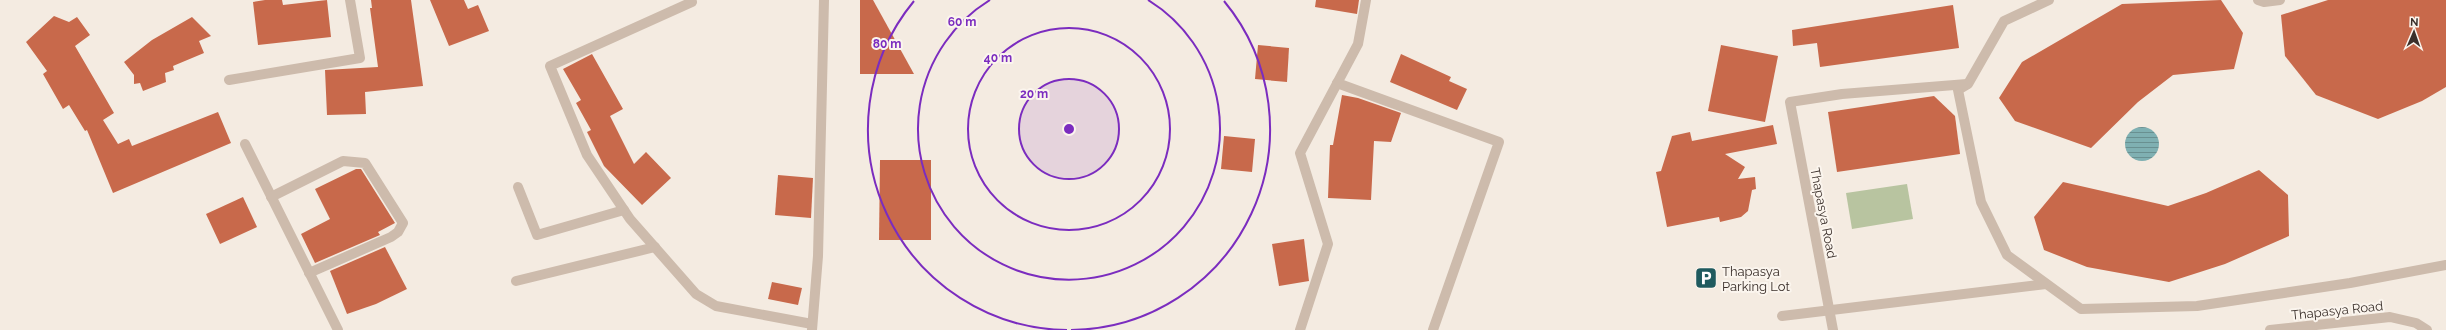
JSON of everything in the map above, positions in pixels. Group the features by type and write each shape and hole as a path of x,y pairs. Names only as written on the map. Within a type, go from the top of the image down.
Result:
{"street":[{"path":"229,80 360,58 350,0"},
{"path":"692,2 550,66 587,155 624,210 696,294 716,306 812,327 818,256 824,0"},
{"path":"1300,330 1328,244 1300,154 1358,44 1366,0"},
{"path":"2049,0 2004,21 1968,84 1958,90 1981,202 2008,255 2081,309 2197,306 2350,283 2446,265"},
{"path":"2258,0 2264,2 2280,0"},
{"path":"1337,83 1499,142 1433,330"},
{"name":"Thapasya Road","path":"1833,330 1790,102 1842,94 1968,84"},
{"path":"245,144 338,330"},
{"path":"271,197 343,161 356,161 365,164 402,223 398,232 391,237 309,273"},
{"path":"518,187 538,235 624,210"},
{"path":"516,281 655,247"},
{"path":"1782,316 1830,312 2046,284"},
{"name":"Thapasya Road","path":"2270,330 2390,317 2416,323 2427,330"}],"green space":[{"path":"1907,184 1913,219 1852,229 1846,193"}],"water":[{"path":"2142,127 2148,128 2154,132 2158,138 2158,150 2154,156 2148,160 2142,161 2136,160 2130,156 2126,150 2125,144 2126,138 2130,132 2136,128"}],"building":[{"path":"282,0 283,5 327,0 331,37 258,45 253,2"},
{"path":"371,0 411,0 423,86 365,92 366,114 327,115 325,70 378,67 370,8 372,8"},
{"path":"430,0 464,0 468,9 478,5 489,31 449,46"},
{"path":"860,0 873,0 914,74 860,74"},
{"path":"1316,0 1359,0 1357,14 1315,7"},
{"path":"2221,0 2243,33 2234,69 2173,75 2138,102 2091,148 2015,121 1999,98 2022,62 2122,4"},
{"path":"2328,0 2446,0 2446,87 2422,101 2378,119 2316,95 2285,56 2281,15"},
{"path":"1953,5 1959,48 1820,67 1817,43 1793,46 1792,30"},
{"path":"54,16 69,22 77,17 90,35 75,46 114,113 103,120 118,144 129,139 132,146 218,112 231,143 113,193 87,130 85,131 69,105 63,109 43,74 47,71 26,42"},
{"path":"192,17 211,36 199,41 204,53 173,66 174,70 165,73 166,82 143,91 140,83 134,84 134,75 124,62 152,40"},
{"path":"1258,45 1289,48 1287,82 1255,79"},
{"path":"1721,45 1778,56 1765,122 1708,111"},
{"path":"592,54 623,109 610,116 634,164 646,152 671,178 642,205 604,166 587,132 591,130 576,103 581,100 563,69"},
{"path":"1401,54 1451,77 1449,81 1467,89 1457,110 1390,82"},
{"path":"1342,95 1358,98 1401,113 1391,142 1374,141 1371,200 1328,198 1330,145 1333,145"},
{"path":"1934,96 1955,116 1960,154 1837,172 1828,112"},
{"path":"1773,125 1777,144 1725,154 1745,167 1738,179 1755,177 1756,189 1752,190 1748,211 1741,217 1720,222 1719,217 1667,227 1656,172 1661,171 1672,136 1690,132 1692,141"},
{"path":"1224,136 1255,139 1252,172 1221,169"},
{"path":"880,160 931,160 931,240 879,240"},
{"path":"356,169 361,169 395,223 378,232 380,235 315,263 301,234 330,219 315,189"},
{"path":"2259,170 2288,195 2289,236 2225,264 2169,282 2087,267 2044,250 2034,217 2063,182 2168,206 2206,193"},
{"path":"778,175 813,178 811,218 775,215"},
{"path":"243,197 257,227 220,244 206,214"},
{"path":"1304,239 1309,281 1279,286 1272,244"},
{"path":"385,247 407,289 376,304 347,314 330,271"},
{"path":"772,282 802,288 798,305 768,299"}],"place":[{"name":"Thapasya Parking Lot","path":"1706,278"}]}
